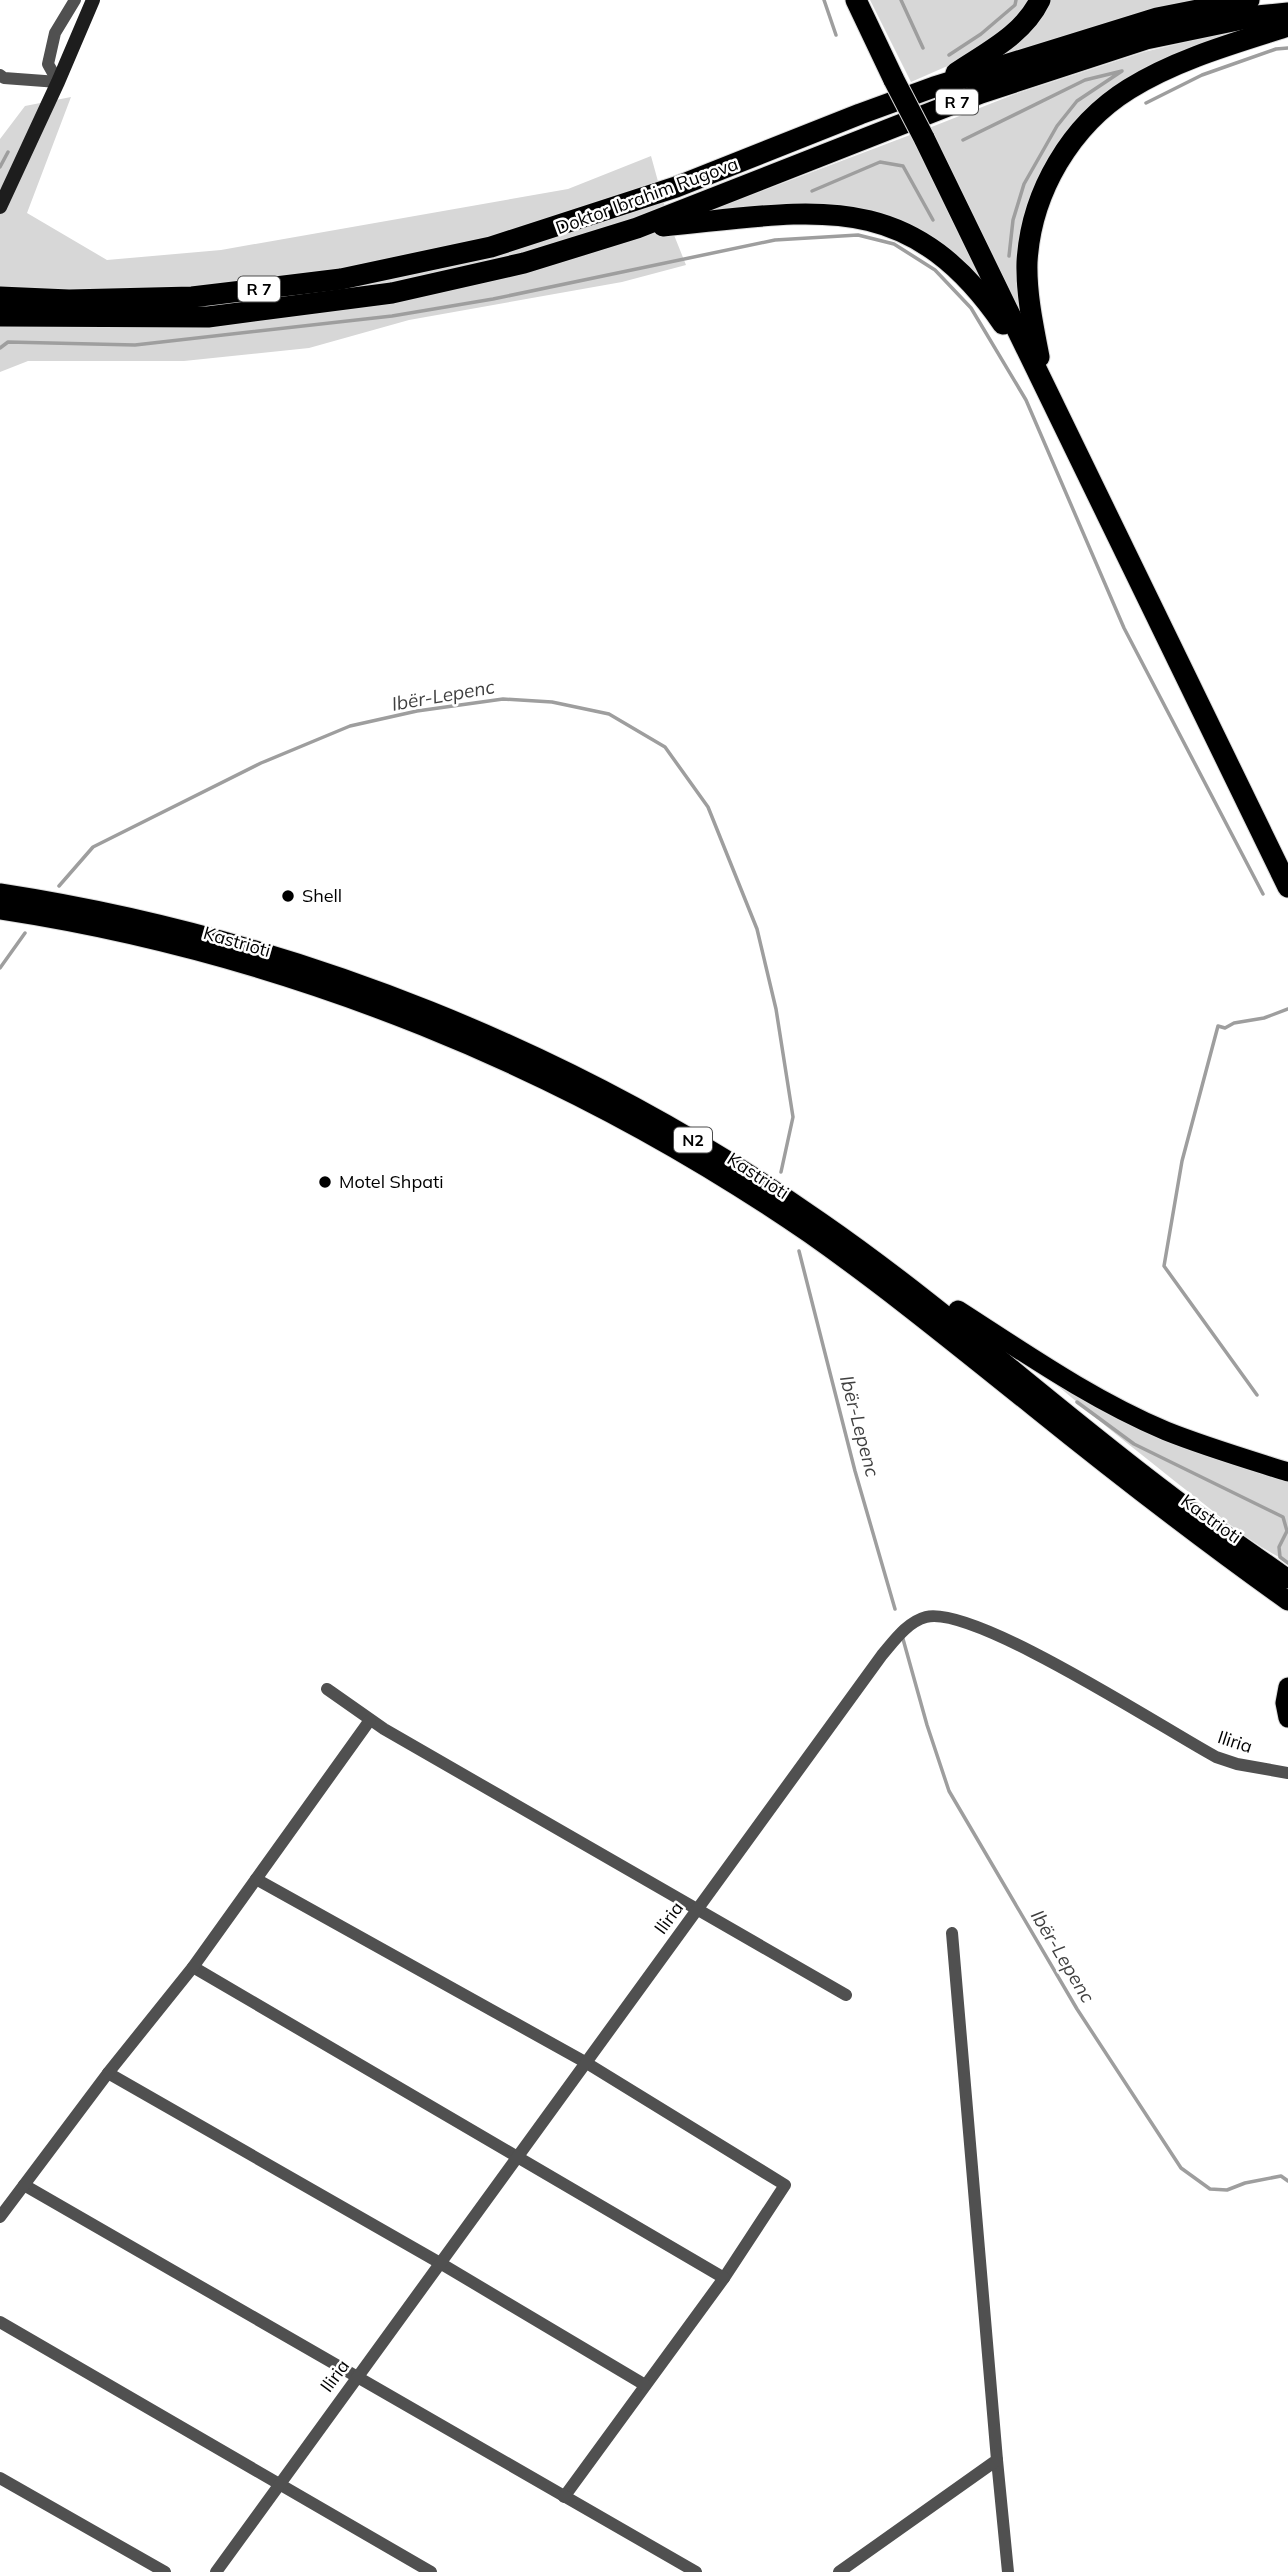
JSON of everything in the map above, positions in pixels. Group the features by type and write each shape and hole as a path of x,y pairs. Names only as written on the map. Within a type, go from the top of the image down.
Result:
{"highway":[{"path":"856,0 1288,887"},
{"path":"934,87 1003,44 1033,15 1040,0"},
{"name":"Doktor Ibrahim Rugova","path":"0,297 192,297 341,279 491,247 676,187 934,87 1157,18 1249,0"},
{"name":"Doktor Ibrahim Rugova","path":"0,316 208,317 393,293 524,263 637,228 994,89 1146,39 1257,16 1288,13"},
{"path":"1046,386 1029,298 1027,262 1031,231 1043,192 1055,166 1078,131 1130,88 1187,61 1288,26"},
{"path":"637,228 792,212 849,216 883,225 914,237 961,271 980,290 1046,386"},
{"name":"Kastrioti","path":"0,893 204,936 308,967 458,1023 523,1051 644,1112 765,1184 872,1258 1171,1496 1288,1578"},
{"name":"Kastrioti","path":"0,910 188,949 302,983 453,1039 515,1066 637,1127 757,1199 853,1265 1164,1511 1286,1600"},
{"path":"872,1258 1024,1353 1128,1412 1196,1442 1288,1472"},
{"path":"1288,1688 1285,1703 1288,1718"}],"main road":[{"path":"0,207 93,0"}],"street":[{"path":"58,82 48,64 55,33 75,0"},
{"path":"0,75 4,78 58,82"},
{"name":"Iliria","path":"216,2572 888,1648 907,1628 927,1617 939,1617 1004,1636 1216,1757 1237,1764 1288,1773"},
{"path":"327,1689 370,1720 846,1995"},
{"path":"0,2217 108,2073 193,1967 370,1720"},
{"path":"256,1879 586,2062 785,2185 724,2278 564,2497"},
{"path":"952,1933 1008,2572"},
{"path":"193,1967 724,2278"},
{"path":"108,2073 440,2263 645,2385"},
{"path":"24,2185 695,2572"},
{"path":"0,2322 431,2572"},
{"path":"839,2572 997,2460"},
{"path":"0,2478 165,2572"}],"shaded area":[{"path":"870,0 1032,0 1030,7 968,57 911,82"},
{"path":"1048,0 1206,0 993,58"},
{"path":"1258,25 1131,83 1032,208 1032,339 929,128 1015,94 1144,52"},
{"path":"71,97 27,213 107,260 221,250 568,189 651,156 670,225 686,265 622,282 409,320 309,348 184,361 28,361 0,372 0,139 25,106"},
{"path":"910,135 995,299 883,217 688,219"},
{"path":"1028,1360 1236,1464 1288,1482 1288,1561 1263,1548 1228,1523 1110,1430"}],"waterway":[{"path":"824,0 836,35"},
{"path":"901,0 923,48"},
{"path":"949,55 981,34 1015,5 1016,0"},
{"path":"1146,103 1202,75 1276,49 1288,48"},
{"path":"963,140 1085,80 1122,71 1077,101 1057,126 1024,184 1013,220 1009,256"},
{"path":"0,167 8,152"},
{"path":"812,191 880,162 903,166 933,220"},
{"path":"0,348 8,342 135,345 392,316 493,299 775,240 858,235 894,244 935,270 971,308 1026,400 1124,628 1263,894"},
{"name":"Ibër-Lepenc","path":"59,886 93,847 261,763 350,726 417,711 503,699 552,702 609,714 665,747 708,807 757,929 776,1009 793,1117 781,1172"},
{"name":"Ibër-Lepenc","path":"0,968 25,933"},
{"path":"1257,1395 1164,1266 1182,1161 1218,1026 1225,1028 1234,1023 1264,1018 1288,1009"},
{"name":"Ibër-Lepenc","path":"799,1251 855,1471 895,1609"},
{"path":"1077,1402 1134,1444 1283,1517 1287,1531 1279,1547 1280,1557 1288,1563"},
{"name":"Ibër-Lepenc","path":"903,1639 949,1791 1077,2009 1181,2168 1210,2189 1227,2190 1245,2183 1281,2176 1288,2181"}],"place":[{"name":"Shell","path":"288,896"},
{"name":"Motel Shpati","path":"325,1182"}]}
